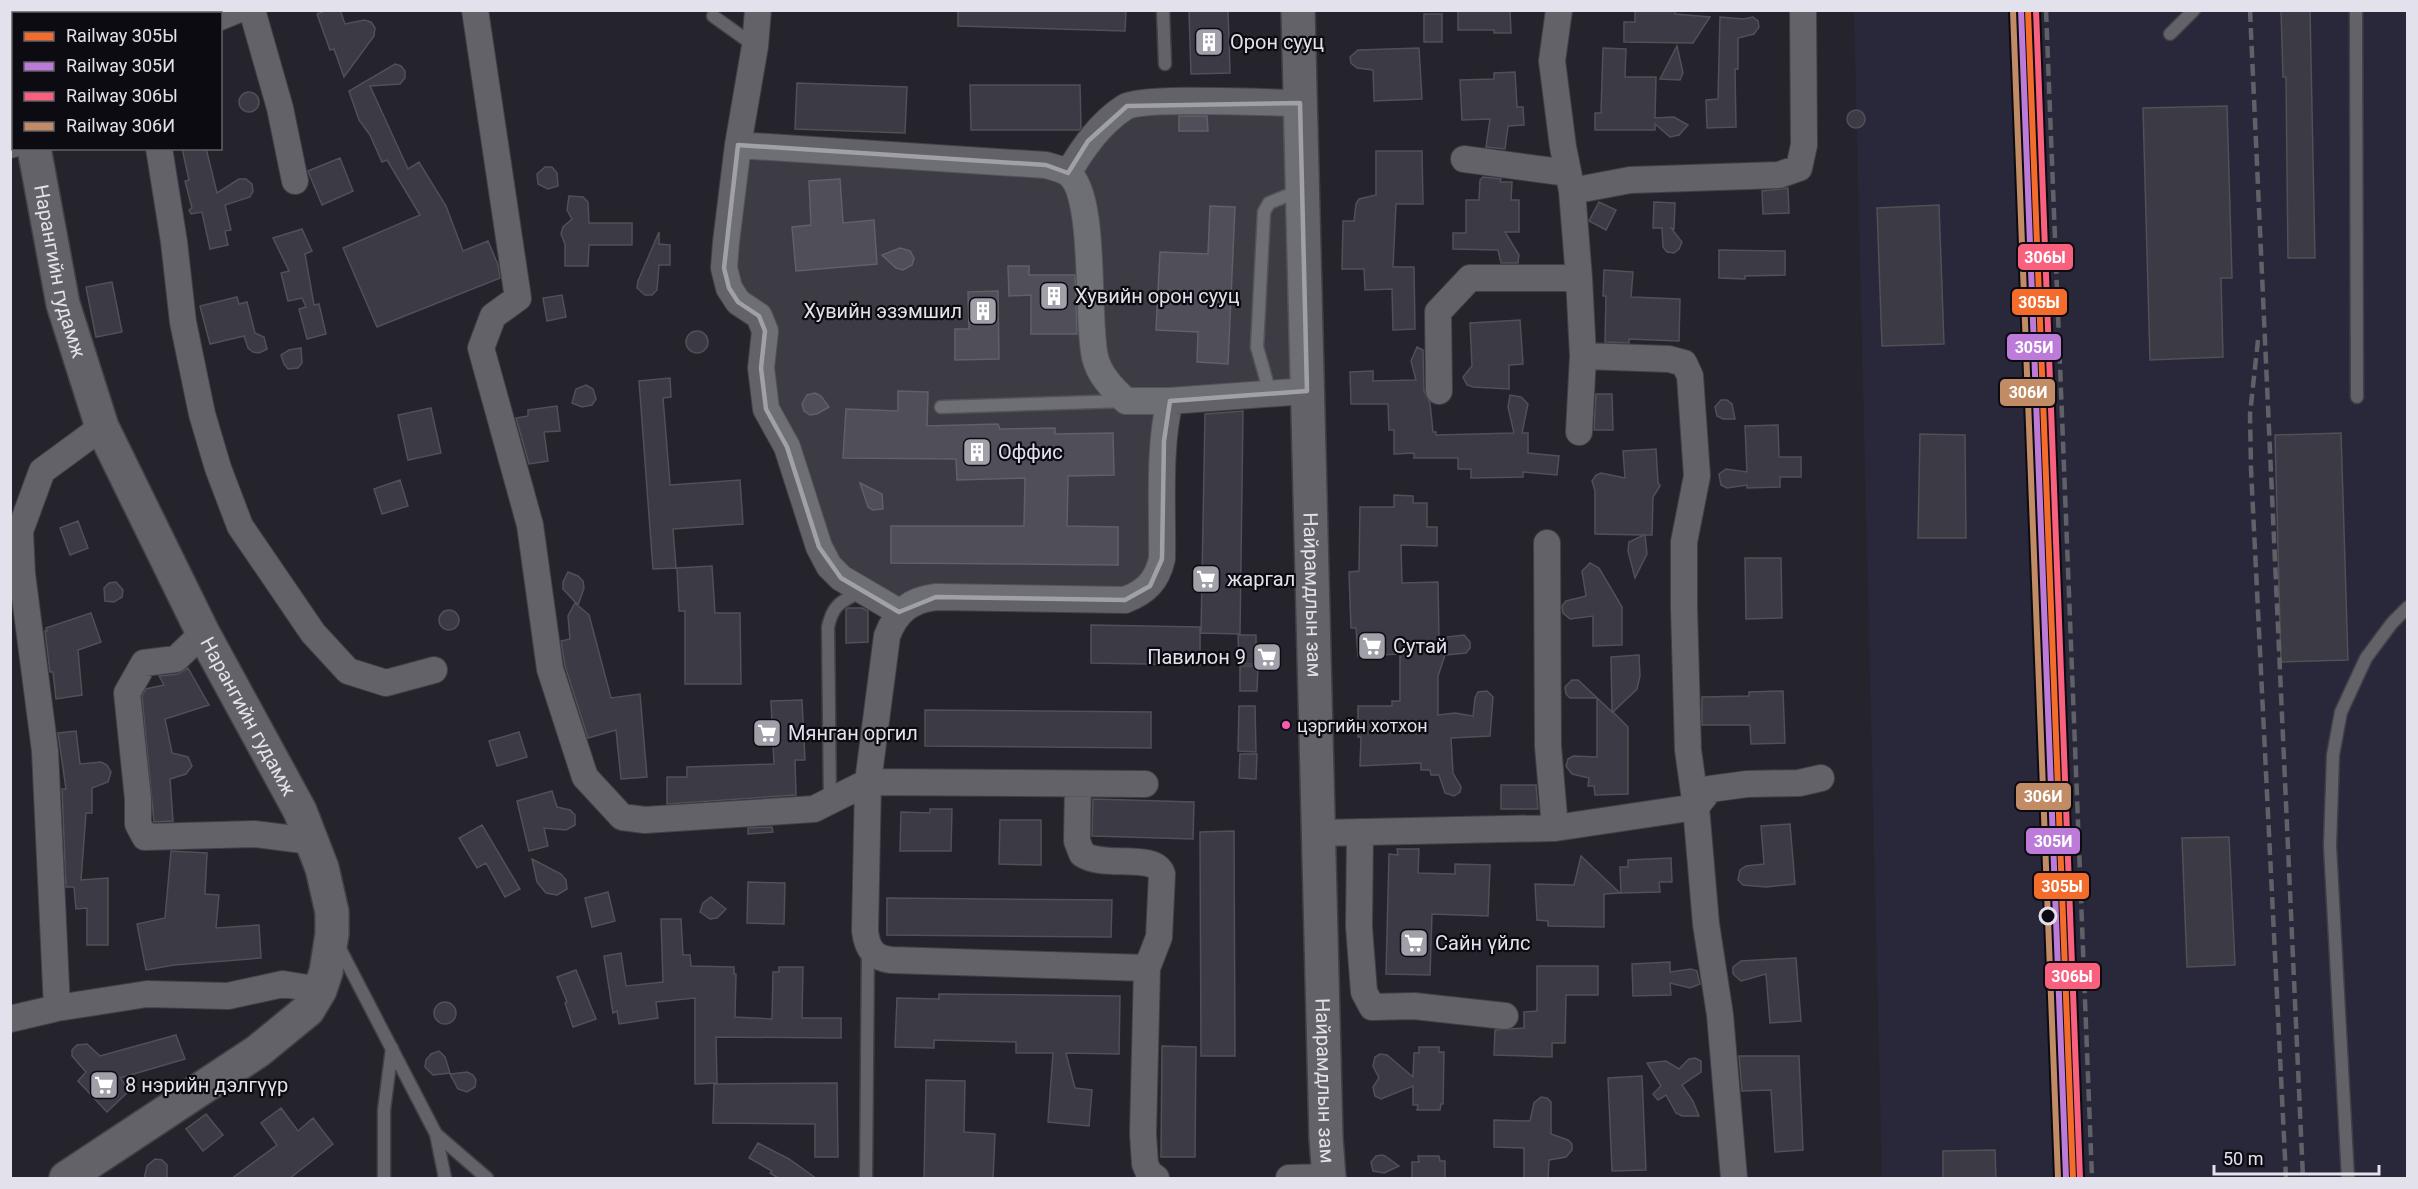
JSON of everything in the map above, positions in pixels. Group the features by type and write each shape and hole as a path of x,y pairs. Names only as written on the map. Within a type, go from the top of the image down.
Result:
{"main road":[{"name":"Найрамдлын зам","path":"1298,10 1318,832 1329,1178"},
{"name":"Нарангийн гудамж","path":"34,150 63,304 102,427 203,633 284,780 312,841 328,889 332,934 328,964 320,990 308,1010 282,1034 66,1179"}],"street":[{"path":"222,16 237,10"},
{"path":"252,10 280,108 295,181"},
{"path":"475,10 518,298 493,316 481,348 530,525 550,669 585,777 622,817 645,820 814,809 868,782 1145,784"},
{"path":"758,10 755,46 738,145 724,268 729,288 738,302 759,316 765,331 761,368 766,409 787,447 819,547 829,566 841,578 899,612"},
{"path":"1559,10 1552,61 1570,182 1579,278 1583,356 1579,432"},
{"path":"1464,159 1570,182 1779,175 1798,168 1804,145 1803,10"},
{"path":"1068,173 1088,141 1127,106 1153,102 1300,103"},
{"path":"738,145 1046,165 1068,173 1081,189 1085,216 1095,357 1107,382 1126,401 1170,401 1307,391"},
{"path":"159,150 174,242 183,322 200,402 218,468 240,526 313,633 348,671 386,683 434,670"},
{"path":"1439,391 1438,312 1470,278 1579,278"},
{"path":"1583,356 1669,359 1684,363 1690,376 1697,476 1684,542 1688,750 1696,807 1706,924 1719,1015 1734,1179"},
{"path":"1147,968 891,960 877,956 868,946 865,922 868,782 887,636 891,623 899,612 910,604 936,597 1125,600 1138,595 1150,586 1159,573 1162,559 1165,420 1170,401"},
{"path":"57,1008 45,751 22,574 20,531 42,471 102,427"},
{"path":"1547,543 1548,746 1555,828"},
{"path":"203,633 176,659 144,663 127,693 138,799 138,824 145,837 254,834 312,841"},
{"path":"1318,832 1555,828 1696,807 1710,789 1747,784 1799,783 1821,778"},
{"path":"1078,784 1077,841 1082,854 1096,861 1151,863 1161,870 1159,937 1147,968 1143,1154 1149,1173 1156,1179"},
{"path":"1360,832 1359,927 1364,992 1372,1007 1414,1006 1505,1016"},
{"path":"10,1019 57,1008 147,994 228,996 283,984 320,990"},
{"path":"1289,1179 1329,1178"}],"lane":[{"path":"1163,10 1166,64"},
{"path":"2170,34 2194,10"},
{"path":"2356,10 2357,397"},
{"path":"713,16 755,46"},
{"path":"1270,393 1257,347 1264,212 1269,203 1302,190"},
{"path":"941,407 1126,401"},
{"path":"830,801 828,627 832,610 840,602 861,591"},
{"path":"2348,1179 2330,846 2333,755 2341,712 2366,658 2408,607"},
{"path":"332,934 436,1134 445,1179"},
{"path":"866,1179 868,946"},
{"path":"384,1179 384,1110 392,1048"},
{"path":"436,1134 487,1179"}],"highlighted area":[{"path":"1300,103 1307,391 1170,401 1164,441 1162,559 1150,586 1125,600 936,597 899,612 841,578 819,547 787,447 766,409 761,368 765,331 759,316 738,302 729,288 724,268 738,145 1046,165 1068,173 1088,141 1127,106"}],"shaded area":[{"path":"1854,11 2407,11 2407,1178 1882,1178"}],"building":[{"path":"327,10 340,10 345,24 364,20 371,22 375,28 374,36 344,77 334,49 330,50 317,14"},
{"path":"958,10 1126,10 1125,31 958,26"},
{"name":"Орон сууц","path":"1189,10 1228,10 1230,73 1191,74"},
{"path":"1458,10 1510,10 1511,33 1494,33 1494,30 1458,30"},
{"path":"1635,10 1675,10 1675,14 1710,17 1693,43 1624,42 1624,22 1635,22"},
{"path":"2281,10 2310,10 2315,258 2288,258 2286,77 2283,77"},
{"path":"1424,14 1442,14 1442,42 1424,42"},
{"path":"1720,17 1743,19 1753,17 1758,21 1759,27 1754,34 1738,38 1738,69 1735,69 1736,127 1707,128 1706,100 1718,99"},
{"path":"1677,46 1683,73 1680,80 1660,79"},
{"path":"1419,48 1422,99 1374,101 1373,70 1357,68 1351,63 1350,57 1358,50"},
{"path":"1603,48 1626,49 1625,77 1656,77 1655,118 1674,117 1688,125 1679,135 1670,137 1655,124 1655,130 1595,130 1595,113 1601,113"},
{"path":"395,64 401,66 405,71 405,78 400,84 370,86 408,169 419,162 446,206 463,251 488,241 498,265 500,278 377,327 343,248 420,215 387,160 382,162 370,135 359,120 349,91"},
{"path":"1515,72 1517,107 1523,107 1524,125 1508,126 1505,149 1486,147 1490,119 1462,120 1460,80 1494,79 1494,73"},
{"path":"797,83 907,87 905,133 795,129"},
{"path":"970,85 1080,85 1081,128 1079,130 971,130"},
{"path":"249,92 256,95 259,102 256,109 249,112 242,109 239,102 242,95"},
{"path":"2227,106 2232,278 2221,278 2223,357 2150,360 2143,108"},
{"path":"1852,110 1860,110 1865,115 1863,126 1852,128 1847,123 1847,115"},
{"path":"1179,116 1207,116 1208,131 1179,131"},
{"path":"182,150 206,150 217,193 239,179 246,179 252,184 253,191 250,197 225,205 231,230 225,231 228,245 210,249 202,212 191,214 189,210 192,208 185,181 189,180"},
{"path":"1376,151 1422,151 1423,204 1396,204 1393,267 1414,267 1415,329 1393,330 1392,289 1365,290 1364,269 1342,269 1343,221 1354,221 1356,204 1359,199 1376,195"},
{"path":"340,158 353,191 322,205 308,171"},
{"path":"545,167 552,167 557,173 558,186 548,189 538,184 537,174"},
{"path":"1483,177 1501,179 1500,182 1512,182 1511,200 1519,200 1519,232 1505,232 1519,255 1518,263 1501,263 1498,250 1453,249 1453,233 1466,233 1466,200 1479,200 1480,180"},
{"path":"840,179 843,223 874,220 877,264 796,271 792,227 811,225 809,181"},
{"path":"1788,188 1789,213 1763,214 1762,191"},
{"path":"569,196 583,197 588,202 589,223 632,223 632,245 589,245 588,266 565,266 565,244 561,234 563,227 572,219 567,210"},
{"path":"1599,202 1616,210 1606,230 1589,221"},
{"path":"1654,202 1675,203 1674,229 1671,228 1682,242 1674,253 1667,252 1663,247 1662,228 1653,228"},
{"path":"1939,205 1944,344 1882,346 1877,208"},
{"path":"1210,206 1235,207 1228,364 1197,362 1198,332 1156,330 1160,252 1208,254"},
{"path":"302,229 312,251 305,254 314,305 319,304 326,334 307,339 299,309 306,307 302,298 288,301 281,273 289,271 273,238"},
{"path":"659,232 659,244 670,245 670,265 659,265 657,290 652,295 645,295 637,288 638,281"},
{"path":"900,248 910,251 914,258 912,265 903,270 896,268 882,255"},
{"path":"1719,250 1785,251 1785,275 1745,276 1745,279 1719,278"},
{"name":"Хувийн орон сууц","path":"1008,266 1029,266 1029,275 1075,275 1077,334 1031,334 1031,295 1009,296"},
{"path":"1604,270 1633,272 1631,297 1680,299 1679,341 1629,339 1629,343 1605,342"},
{"path":"112,282 122,332 96,337 86,287"},
{"name":"Хувийн эзэмшил","path":"998,291 999,359 955,360 955,329 969,329 968,292"},
{"path":"562,295 566,317 547,321 543,298"},
{"path":"237,297 239,304 247,302 255,333 264,337 267,349 259,353 248,348 244,336 210,344 200,306"},
{"path":"1520,320 1523,364 1509,365 1509,389 1467,385 1463,377 1472,366 1470,323"},
{"path":"697,331 705,334 708,342 705,350 697,353 689,350 686,342 689,334"},
{"path":"1417,347 1423,350 1424,391 1430,403 1433,432 1436,432 1436,435 1514,433 1508,407 1510,395 1521,397 1528,404 1522,433 1528,433 1528,453 1559,456 1557,475 1523,472 1523,477 1471,478 1471,469 1458,469 1458,458 1414,458 1414,453 1394,454 1394,430 1389,430 1388,404 1351,404 1350,372 1373,371 1373,381 1416,380 1411,361"},
{"path":"301,348 302,363 298,368 288,369 281,355 289,350"},
{"path":"670,378 671,397 663,398 670,485 740,480 743,524 673,529 676,568 653,569 639,381"},
{"path":"586,385 593,389 596,399 592,405 582,407 572,403 576,389"},
{"path":"898,391 928,392 927,426 998,424 1000,429 1055,428 1055,434 1113,433 1114,475 1068,476 1067,526 1118,527 1118,565 891,563 891,526 1024,526 1025,478 957,480 956,459 843,458 846,409 898,411"},
{"path":"815,393 821,396 829,407 810,415 804,411 802,404 807,395"},
{"path":"1596,394 1612,394 1613,430 1594,430"},
{"path":"1721,400 1727,400 1732,404 1735,419 1723,419 1717,416 1715,407"},
{"path":"557,406 560,431 544,432 548,461 529,464 516,418 528,416 528,410"},
{"path":"431,408 441,453 408,460 398,415"},
{"path":"1243,411 1240,634 1201,633 1205,414"},
{"path":"1778,425 1779,457 1801,457 1801,477 1780,477 1780,487 1747,488 1747,485 1727,488 1721,485 1719,474 1726,469 1747,472 1745,426"},
{"path":"2341,433 2348,660 2281,662 2275,435"},
{"path":"1920,434 1965,435 1966,538 1918,538"},
{"path":"1656,449 1660,486 1653,497 1652,535 1645,535 1647,554 1635,578 1628,551 1629,542 1644,535 1595,534 1595,491 1592,481 1596,475 1601,473 1625,478 1623,451"},
{"path":"400,480 408,506 382,514 374,489"},
{"path":"860,483 882,494 883,509 873,510 868,507"},
{"path":"1394,495 1413,496 1413,503 1427,503 1427,527 1437,527 1437,546 1401,545 1402,583 1438,582 1439,638 1464,635 1470,642 1470,648 1466,653 1445,655 1438,676 1438,715 1455,713 1473,716 1478,692 1487,691 1493,697 1490,736 1451,738 1453,773 1461,787 1460,792 1454,796 1445,793 1439,775 1431,775 1430,770 1421,770 1421,763 1360,766 1361,737 1358,737 1358,706 1392,706 1392,701 1400,701 1400,654 1358,656 1356,628 1351,628 1349,572 1359,571 1360,507 1394,507"},
{"path":"78,521 88,548 70,555 60,528"},
{"path":"1745,558 1781,558 1782,618 1746,619"},
{"path":"1590,563 1599,568 1622,607 1622,645 1593,646 1593,616 1570,619 1563,613 1562,606 1566,601 1586,596 1582,571"},
{"path":"712,566 715,613 740,613 741,684 685,684 685,611 679,611 677,568"},
{"path":"568,572 583,581 584,588 578,605 563,589 563,582"},
{"path":"116,582 123,590 122,597 114,602 105,601 104,588 109,583"},
{"path":"575,603 589,615 611,698 640,694 647,777 621,779 616,730 588,738 565,666 561,641 570,639 568,616"},
{"path":"847,608 862,608 868,611 868,642 846,643"},
{"path":"449,610 456,613 459,620 456,627 449,630 442,627 439,620 442,613"},
{"path":"91,613 101,642 78,650 82,695 56,699 53,672 50,672 46,628"},
{"path":"1091,625 1200,627 1200,665 1091,663"},
{"path":"1238,635 1256,635 1256,664 1239,664"},
{"path":"1639,655 1640,676 1637,689 1613,712 1628,727 1628,794 1595,795 1594,786 1588,786 1589,778 1572,774 1566,766 1568,759 1573,756 1597,757 1597,698 1570,698 1566,694 1565,687 1572,680 1578,680 1612,712 1611,657"},
{"path":"1240,666 1258,666 1257,691 1240,691"},
{"path":"188,668 209,705 165,719 172,753 188,757 192,766 186,774 170,779 173,821 154,822 142,696 146,689 164,685 159,676 178,674"},
{"path":"1783,691 1785,743 1751,744 1750,725 1702,725 1702,697 1749,696 1749,692"},
{"path":"802,700 805,760 795,760 796,795 667,804 667,777 687,777 687,767 774,764 771,701"},
{"path":"1239,706 1255,706 1256,752 1238,751"},
{"path":"925,710 1151,712 1151,748 925,746"},
{"path":"76,731 80,764 101,762 107,765 111,772 108,782 92,788 92,813 86,813 81,880 108,878 108,945 87,945 87,908 76,909 74,887 66,887 62,789 66,789 58,733"},
{"path":"519,732 527,757 497,766 489,741"},
{"path":"1240,754 1257,754 1256,779 1239,778"},
{"path":"1501,785 1536,785 1538,809 1501,809"},
{"path":"552,791 557,807 570,810 575,815 575,825 566,830 544,828 548,846 529,851 517,801"},
{"path":"1093,799 1194,802 1193,839 1092,836"},
{"path":"930,809 952,809 951,851 900,851 901,812 930,813"},
{"path":"1000,820 1041,820 1041,865 999,864"},
{"path":"1790,824 1795,884 1766,887 1743,885 1738,880 1740,870 1746,866 1764,864 1761,826"},
{"path":"482,825 520,889 505,897 486,863 477,868 459,838"},
{"path":"772,827 773,832 748,834 748,828"},
{"path":"1234,831 1235,1056 1201,1056 1200,832"},
{"path":"2229,837 2235,965 2187,967 2182,838"},
{"path":"1397,849 1419,849 1418,873 1455,874 1455,864 1490,865 1488,916 1432,914 1430,975 1386,974 1389,854 1398,855"},
{"path":"171,851 207,853 205,894 219,895 216,928 259,925 261,958 174,965 146,970 137,924 165,918"},
{"path":"1581,856 1620,893 1604,894 1604,927 1548,926 1548,921 1537,920 1535,884 1574,885"},
{"path":"1671,858 1672,882 1659,882 1660,892 1621,893 1620,867 1628,867 1628,860"},
{"path":"532,859 561,874 566,880 567,889 557,895 546,893 537,882"},
{"path":"748,882 785,883 784,924 747,923"},
{"path":"608,892 615,921 592,927 585,898"},
{"path":"711,897 726,909 717,918 710,919 700,912 703,903"},
{"path":"887,898 1112,900 1111,937 887,935"},
{"path":"661,919 681,919 683,955 690,955 691,966 734,967 734,974 736,974 735,1017 772,1019 773,972 779,972 779,967 803,967 802,1018 841,1018 841,1038 716,1037 717,1083 695,1084 695,998 656,1002 658,1018 619,1024 617,1011 613,1013 604,956 621,953 626,986 663,982"},
{"path":"1796,958 1801,1021 1770,1023 1766,974 1741,981 1733,974 1733,967 1741,961"},
{"path":"1670,962 1670,972 1691,969 1697,971 1700,984 1690,988 1670,983 1671,995 1633,996 1632,964"},
{"path":"1537,966 1598,966 1598,995 1566,995 1565,1043 1552,1043 1552,1057 1494,1055 1495,1030 1524,1028 1524,1012 1537,1011"},
{"path":"576,970 596,1019 573,1027 565,1003 567,1002 557,977"},
{"path":"939,994 1120,996 1119,1054 1066,1053 1075,1088 1092,1090 1089,1126 1048,1122 1053,1053 1016,1053 1016,1042 934,1040 934,1048 895,1047 897,998 939,999"},
{"path":"445,1002 453,1005 456,1013 453,1021 445,1024 437,1021 434,1013 437,1005"},
{"path":"176,1035 185,1059 120,1078 130,1090 107,1112 78,1081 86,1072 72,1056 72,1050 77,1045 87,1044 100,1056"},
{"path":"1162,1046 1196,1047 1195,1157 1161,1157"},
{"path":"1419,1047 1439,1047 1439,1052 1444,1052 1443,1104 1440,1110 1417,1110 1418,1105 1413,1105 1413,1086 1381,1099 1375,1096 1373,1087 1379,1078 1373,1066 1375,1057 1380,1054 1387,1055 1413,1077 1414,1053 1419,1053"},
{"path":"439,1051 445,1057 450,1073 433,1075 425,1067 426,1060 431,1054"},
{"path":"1739,1056 1799,1056 1803,1150 1775,1152 1771,1090 1742,1091"},
{"path":"1695,1058 1701,1061 1701,1072 1682,1085 1693,1101 1699,1116 1682,1116 1676,1113 1666,1095 1658,1100 1653,1094 1661,1086 1647,1063 1666,1061 1679,1069 1689,1059"},
{"path":"467,1072 476,1080 475,1087 467,1092 458,1089 450,1074"},
{"path":"1642,1076 1646,1170 1612,1171 1608,1078"},
{"path":"926,1080 965,1081 964,1132 995,1134 993,1179 924,1179"},
{"path":"837,1083 838,1157 815,1157 815,1124 713,1123 714,1084"},
{"path":"1541,1097 1551,1102 1551,1134 1568,1140 1572,1144 1572,1150 1566,1157 1549,1160 1548,1179 1524,1179 1524,1148 1494,1147 1494,1120 1530,1121 1534,1103"},
{"path":"281,1108 298,1131 313,1118 333,1144 289,1179 231,1179 277,1145 261,1123"},
{"path":"206,1114 223,1135 203,1151 186,1129"},
{"path":"758,1143 789,1159 817,1179 780,1179 770,1173 772,1171 749,1158"},
{"path":"1995,1150 1996,1179 1943,1179 1943,1151"},
{"path":"1382,1155 1399,1166 1384,1173 1373,1171 1371,1162 1376,1156"},
{"path":"1418,1156 1439,1156 1440,1161 1445,1161 1445,1179 1412,1179 1412,1162 1419,1162"},
{"path":"155,1159 162,1160 167,1165 167,1179 144,1179 147,1166"}],"railway":[{"path":"2046,10 2092,1178"},
{"path":"2250,10 2303,1178"},
{"path":"2258,340 2250,414 2251,469 2286,1178"}],"rail line":[{"name":"305И","path":"2021,10 2066,1178"},
{"name":"305Ы","path":"2028,10 2073,1178"},
{"name":"306Ы","path":"2036,10 2080,1178"},
{"name":"306И","path":"2013,11 2058,1178"}],"place":[{"name":"Орон сууц","path":"1209,42"},
{"name":"Хувийн орон сууц","path":"1054,296"},
{"name":"Хувийн эзэмшил","path":"983,311"},
{"name":"Оффис","path":"977,452"},
{"name":"жаргал","path":"1206,579"},
{"name":"Сутай","path":"1372,646"},
{"name":"Павилон 9","path":"1267,657"},
{"name":"цэргийн хотхон","path":"1286,725"},
{"name":"Мянган оргил","path":"767,733"},
{"name":"Сайн үйлс","path":"1414,943"},
{"name":"8 нэрийн дэлгүүр","path":"104,1085"}]}
